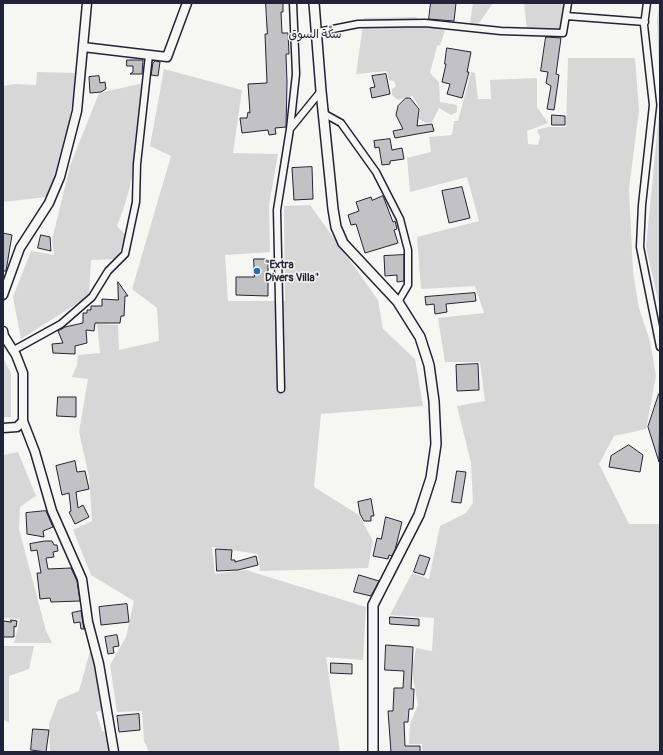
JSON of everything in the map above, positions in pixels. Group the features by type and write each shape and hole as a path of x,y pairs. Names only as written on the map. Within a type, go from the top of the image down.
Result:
{"main road":[{"path":"314,3 318,32 320,91 336,227 343,243 398,302 420,337 429,365 434,401 436,444 431,478 419,515 373,605 373,752"}],"street":[{"path":"3,292 20,248 49,203 60,177 77,111 87,3"},
{"path":"83,47 167,57 186,3"},
{"path":"281,389 277,210 290,129 296,74 293,3"},
{"path":"318,32 358,24 425,23 501,32 563,33 568,3"},
{"path":"647,3 644,22 653,105 642,205 640,247 660,347"},
{"path":"566,16 644,22"},
{"path":"14,350 61,324 92,297 108,271 125,254 136,202 137,164 149,55"},
{"path":"290,129 320,91"},
{"path":"323,113 341,123 376,172 400,219 408,250 408,285 398,302"},
{"path":"3,331 14,350 23,373 23,421 35,452 52,511 82,579 88,622 99,664 114,752"},
{"path":"3,428 17,427 23,421"}],"shaded area":[{"path":"473,3 493,3 477,26 469,28"},
{"path":"524,3 566,3 562,29 527,31"},
{"path":"660,3 660,103 657,21"},
{"path":"416,17 419,21 392,27 431,25 445,31 440,45 437,46 430,73 439,82 440,102 457,105 457,112 451,115 439,108 432,122 426,123 419,119 420,108 412,96 398,100 392,95 392,89 396,86 394,81 389,80 387,71 356,74 364,18"},
{"path":"568,58 635,58 639,110 629,189 633,272 639,308 650,341 656,376 646,429 614,436 599,464 629,524 660,524 660,752 422,752 422,744 409,744 410,724 418,705 413,678 413,665 416,648 432,651 434,618 390,615 412,573 429,579 440,526 466,513 473,503 471,463 457,406 485,401 480,362 445,362 438,318 484,313 475,286 421,289 417,237 479,221 467,177 410,192 407,158 431,152 429,137 452,135 454,121 458,121 471,72 475,73 478,99 491,99 490,80 537,78 537,107 548,123 527,131 528,144 538,145 540,137 537,130 548,127 566,127"},
{"path":"164,69 242,90 233,153 278,154 269,205 270,252 225,255 228,301 285,301 284,206 310,205 378,300 383,329 415,359 423,406 321,414 314,487 359,515 373,541 368,568 260,571 258,554 212,547 215,574 246,570 366,607 363,660 326,657 340,752 149,752 144,741 142,711 117,712 110,665 126,637 134,601 91,575 73,530 92,521 89,476 79,432 88,379 72,377 77,365 78,355 100,353 97,324 118,325 119,350 159,341 157,308 132,289 171,156 150,146"},
{"path":"37,72 75,73 72,105 62,152 58,167 46,197 3,202 3,86 15,84 36,85"},
{"path":"144,83 139,138 133,174 129,192 117,226 126,235 117,259 91,260 89,296 21,339 13,297 31,251 54,255 52,240 70,166 99,93"},
{"path":"660,103 660,309 646,247"},
{"path":"3,358 11,373 11,417 3,417"},
{"path":"18,452 36,496 20,507 19,529 46,631 52,643 14,643 20,619 3,618 3,455"},
{"path":"93,640 103,710 96,712 102,731 107,732 108,752 50,752 49,724 58,700 79,691"},
{"path":"3,646 34,646 29,669 9,676 9,723 3,719"}],"building":[{"path":"266,3 283,3 283,12 281,12 282,33 288,33 289,54 286,54 286,127 275,128 276,134 269,135 268,130 242,133 240,118 247,118 248,112 250,113 248,84 267,83 265,34 267,34"},
{"path":"431,3 456,3 454,21 429,19"},
{"path":"546,37 561,38 556,74 559,75 554,110 547,109 551,86 546,83 548,72 541,71"},
{"path":"447,48 471,52 467,72 469,72 462,98 447,94 450,84 442,82 446,64"},
{"path":"127,60 143,60 142,74 130,74 133,72 133,66 127,66"},
{"path":"156,61 160,62 158,76 151,75 153,63"},
{"path":"386,74 390,94 372,98 370,88 375,87 372,76"},
{"path":"99,76 100,83 105,82 106,89 101,92 90,93 89,77"},
{"path":"406,98 410,98 419,109 417,126 432,124 434,131 395,138 393,131 403,129 396,115 398,106"},
{"path":"552,115 565,116 565,125 552,125"},
{"path":"390,139 392,150 402,148 404,159 390,161 390,164 382,165 379,147 375,148 374,141"},
{"path":"312,167 313,199 294,200 292,168"},
{"path":"462,187 470,218 449,223 442,191"},
{"path":"383,196 393,222 395,221 397,229 394,230 398,243 365,253 356,224 351,225 348,215 359,211 356,202 371,197 372,200"},
{"path":"3,233 12,235 6,271 3,271"},
{"path":"41,235 50,237 51,251 38,248"},
{"path":"404,255 404,281 397,282 397,275 385,276 384,256"},
{"path":"254,259 268,259 268,296 236,295 236,277 254,277"},
{"path":"118,282 128,296 125,296 124,316 121,316 120,323 95,323 94,331 86,330 87,343 75,346 75,354 53,353 52,344 63,343 58,331 65,327 83,323 83,313 87,313 87,310 91,310 91,306 102,306 102,299 118,300"},
{"path":"475,293 476,301 446,304 447,312 435,314 434,304 426,305 425,297"},
{"path":"478,364 479,390 457,391 456,365"},
{"path":"660,394 659,462 648,427"},
{"path":"58,397 76,397 76,417 57,416"},
{"path":"629,445 643,455 640,472 609,467 611,456"},
{"path":"75,461 77,472 85,471 89,489 76,492 78,508 83,505 89,517 75,524 69,512 71,511 69,493 62,495 56,466"},
{"path":"457,471 466,472 461,503 452,502"},
{"path":"371,499 374,516 371,516 371,521 364,521 360,514 358,502"},
{"path":"46,511 53,527 43,531 44,537 27,534 26,513"},
{"path":"386,517 402,522 395,550 392,556 389,555 388,559 373,556 377,538 381,539"},
{"path":"52,541 54,545 57,545 58,551 53,552 54,557 46,558 48,569 71,568 77,581 80,601 51,602 50,598 40,599 37,573 41,573 37,550 31,551 30,544"},
{"path":"216,549 232,550 231,560 235,560 235,562 256,556 258,565 238,570 217,571"},
{"path":"420,555 430,558 424,575 414,572"},
{"path":"359,575 379,581 371,596 354,592"},
{"path":"127,604 129,622 101,625 99,607"},
{"path":"81,611 84,629 81,629 80,622 74,623 72,613"},
{"path":"390,617 419,619 419,626 390,624"},
{"path":"11,620 17,621 16,627 14,626 14,637 3,637 3,621 11,622"},
{"path":"117,635 119,646 113,647 114,653 108,654 105,637"},
{"path":"386,645 413,647 411,689 414,689 413,709 409,709 408,722 404,722 405,746 420,746 420,752 391,752 388,711 393,711 394,688 403,688 404,671 385,670"},
{"path":"331,663 352,664 352,674 331,673"},
{"path":"139,714 140,730 119,732 117,716"},
{"path":"33,729 49,730 46,752 31,750"}],"place":[{"name":"\"Extra Divers Villa\"","path":"257,271"}],"district":[{"name":"سكّة السوق","path":"315,35"}]}
